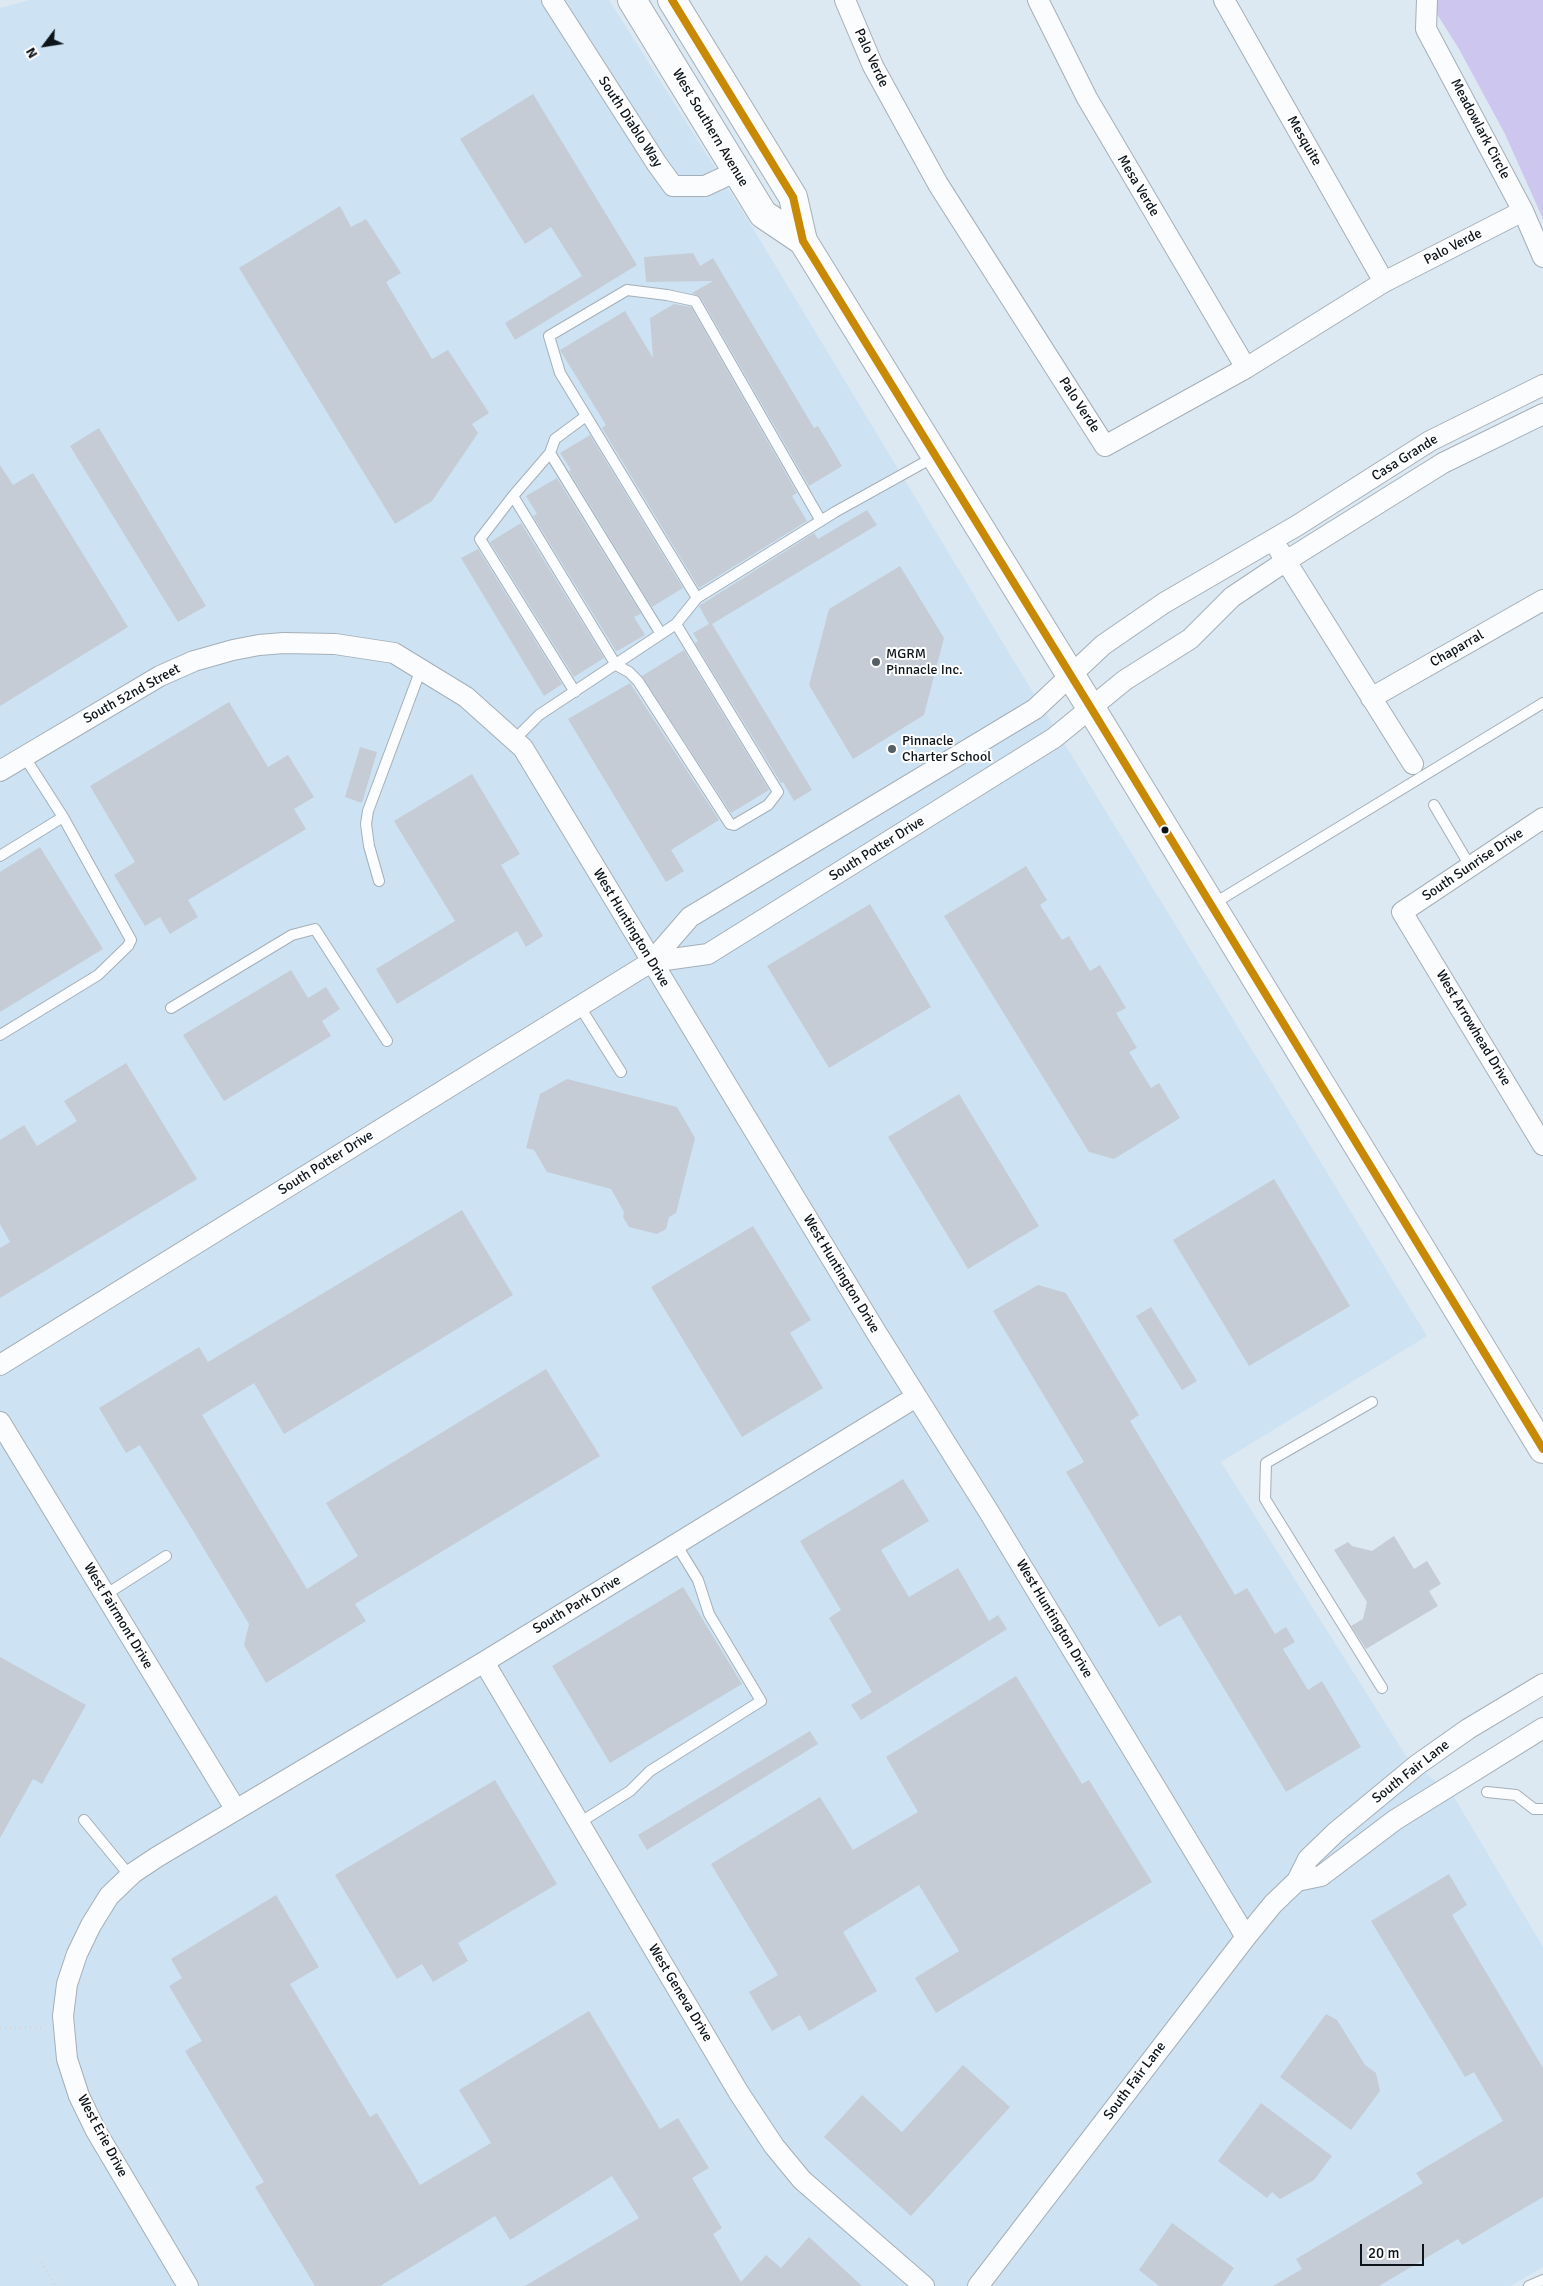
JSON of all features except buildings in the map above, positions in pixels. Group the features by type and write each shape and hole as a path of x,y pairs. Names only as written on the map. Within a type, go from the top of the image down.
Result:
{"main road":[{"name":"West Southern Avenue","path":"632,0 762,214 803,241"},
{"name":"West Southern Avenue","path":"672,0 793,197 803,241 1071,675 1543,1449"}],"street":[{"name":"South Diablo Way","path":"552,0 646,148 673,186 705,186 736,171"},
{"name":"Palo Verde","path":"845,0 873,66 938,184 1105,446 1246,368 1384,282 1523,211"},
{"name":"Mesa Verde","path":"1038,0 1087,98 1246,368"},
{"name":"Mesquite","path":"1224,0 1384,282"},
{"name":"Meadowlark Circle","path":"1427,0 1426,29 1523,211 1543,257"},
{"name":"Casa Grande","path":"1071,675 1103,645 1164,603 1273,540 1430,441 1543,385"},
{"name":"Casa Grande","path":"1091,708 1126,680 1190,638 1232,597 1286,561 1443,464 1543,414"},
{"path":"1273,540 1413,764"},
{"name":"Chaparral","path":"1371,698 1543,600"},
{"name":"South 52nd Street","path":"0,771 125,695 194,661 259,645 284,643 336,644 394,653"},
{"name":"West Huntington Drive","path":"394,653 466,697 523,748 916,1397 989,1512 1246,1936"},
{"name":"South Potter Drive","path":"0,1365 652,962 690,917 1035,709 1071,675"},
{"name":"South Potter Drive","path":"652,962 708,954 1054,738 1091,708"},
{"name":"South Sunrise Drive","path":"1402,912 1543,818"},
{"name":"West Arrowhead Drive","path":"1402,912 1543,1145"},
{"name":"South Park Drive","path":"236,1810 484,1662 916,1397"},
{"name":"West Fairmont Drive","path":"0,1422 236,1810"},
{"name":"West Geneva Drive","path":"484,1662 739,2093 774,2146 802,2180 924,2286"},
{"name":"South Fair Lane","path":"978,2286 1246,1936 1273,1904 1297,1880 1308,1859 1336,1832 1405,1774 1468,1729 1543,1684"},
{"name":"South Fair Lane","path":"1297,1880 1321,1876 1395,1820 1543,1728"},
{"name":"West Erie Drive","path":"188,2286 96,2131 79,2096 67,2059 63,2016 67,1984 77,1954 109,1896 130,1876 157,1857 236,1810"}],"lane":[{"path":"697,598 560,373 549,336 627,290 695,301 821,521"},
{"path":"575,692 480,539 513,496 550,453 556,439 586,416"},
{"path":"550,453 661,634"},
{"path":"514,740 539,715 676,624 697,598 821,521 936,456"},
{"path":"513,496 616,665 629,672 638,681 730,824 734,825 768,805 778,792 676,624"},
{"path":"379,881 369,846 366,824 368,810 421,669"},
{"path":"1211,905 1543,703"},
{"path":"0,1035 98,975 128,946 131,940 63,817 24,756"},
{"path":"1434,805 1470,866"},
{"path":"0,856 63,817"},
{"path":"171,1008 292,935 315,930 387,1041"},
{"path":"580,1007 621,1072"},
{"path":"1372,1402 1266,1463 1265,1499 1382,1688"},
{"path":"580,1823 630,1791 650,1771 761,1701 709,1614 698,1580 676,1544"},
{"path":"105,1595 166,1556"},
{"path":"1487,1792 1516,1795 1534,1809 1543,1809"},
{"path":"84,1820 130,1876"},
{"path":"1529,2286 1543,2280"}],"path":[{"path":"0,2028 64,2027"},
{"path":"41,2262 55,2286"}],"shaded area":[{"path":"30,0 609,0 745,215 1006,648 1427,1336 1221,1462 1406,1756 1454,1797 1543,1947 1543,2267 1511,2286 0,2286 0,8"},
{"path":"1437,0 1543,0 1543,219 1505,134 1459,49 1437,14"}],"transit line":[{"path":"672,0 793,197 803,241 1091,708 1543,1449"}],"place":[{"name":"MGRM Pinnacle Inc.","path":"876,662"},
{"name":"Pinnacle Charter School","path":"892,749"}]}
